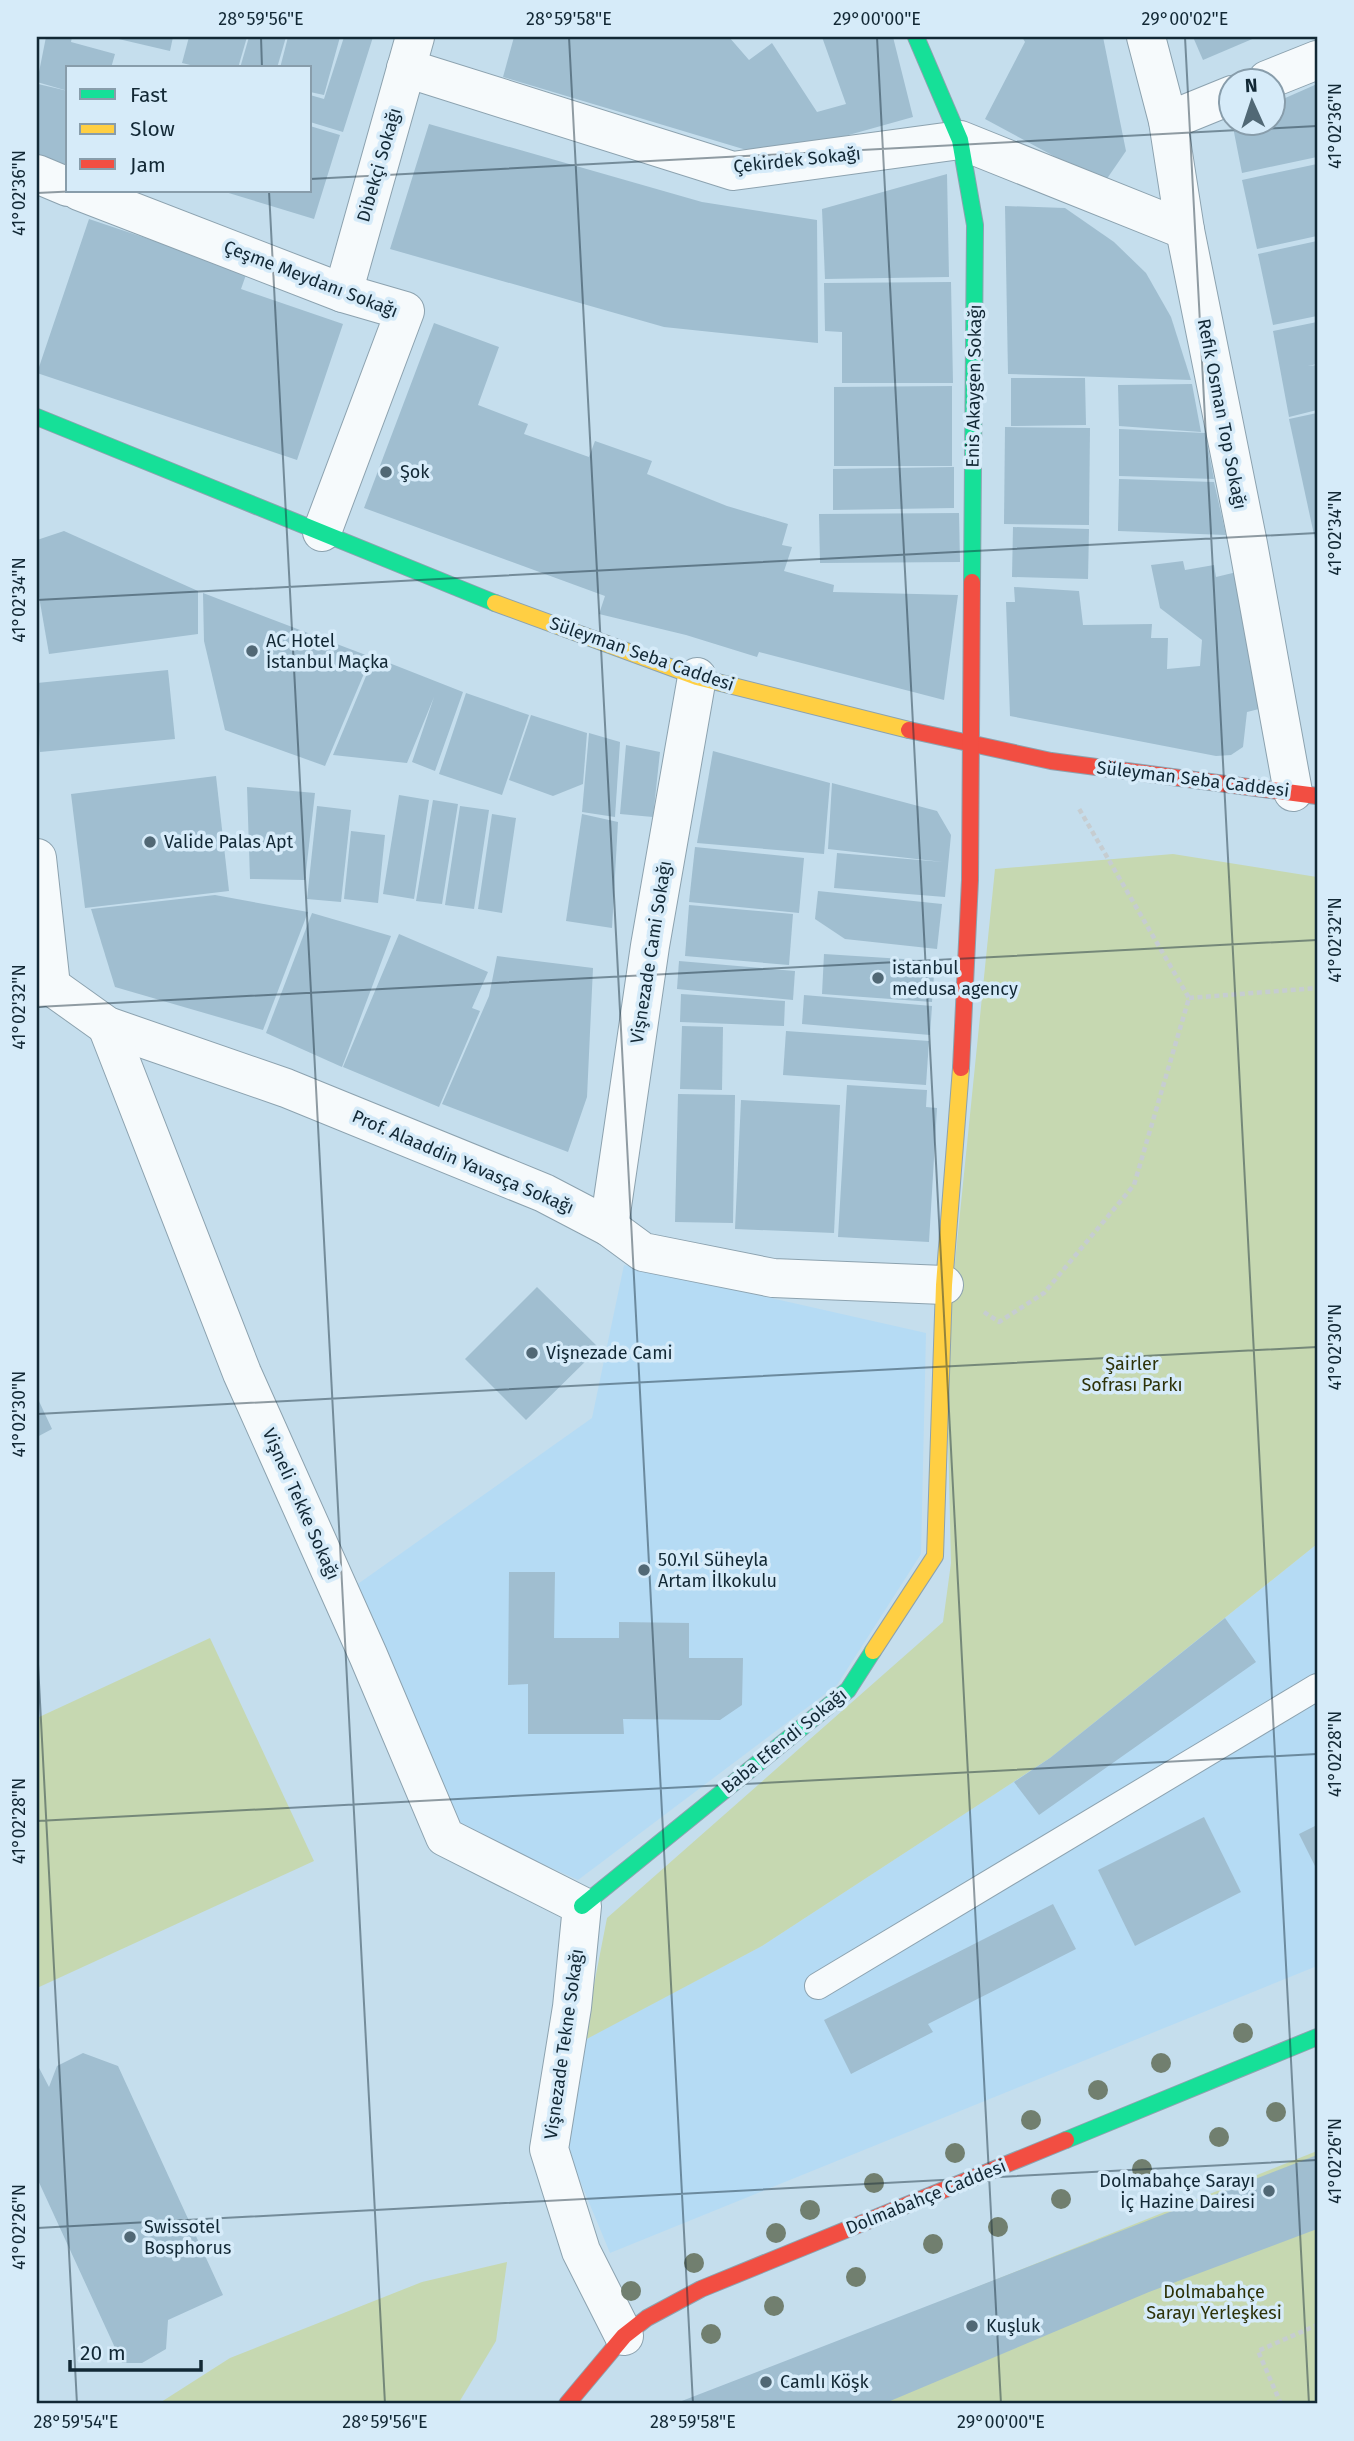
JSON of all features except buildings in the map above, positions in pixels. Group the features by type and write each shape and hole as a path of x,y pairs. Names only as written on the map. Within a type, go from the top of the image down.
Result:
{"main road":[{"name":"Enis Akaygen Sokağı","path":"916,37 960,140 975,225 970,880 963,1040 944,1285"},
{"name":"Süleyman Seba Caddesi","path":"37,417 495,604 697,677 970,746 1051,761 1305,794"},
{"name":"Baba Efendi Sokağı","path":"582,1906 848,1690 935,1556 944,1285"},
{"name":"Dolmabahçe Caddesi","path":"568,2404 624,2336 648,2318 701,2289 1317,2037"}],"street":[{"name":"Refik Osman Top Sokağı","path":"1146,37 1168,121 1185,230 1248,544 1305,794"},
{"name":"Çekirdek Sokağı","path":"411,52 733,171 960,140 1185,230"},
{"name":"Dibekçi Sokağı","path":"343,293 411,52"},
{"path":"1288,72 1317,60"},
{"path":"1168,121 1218,100"},
{"path":"37,174 66,186"},
{"name":"Çeşme Meydanı Sokağı","path":"82,192 343,293 405,311 322,532"},
{"name":"Vişnezade Cami Sokağı","path":"609,1227 650,946 697,677"},
{"path":"37,858 44,987"},
{"name":"Prof. Alaaddin Yavasça Sokağı","path":"44,987 107,1026 286,1088 544,1193 609,1227 643,1252 773,1278 944,1285"},
{"name":"Vişneli Tekke Sokağı","path":"107,1026 242,1373 368,1655 445,1837 582,1906"},
{"name":"Vişnezade Tekne Sokağı","path":"582,1906 572,2007 549,2149 581,2251 624,2336"}],"lane":[{"path":"818,1986 1317,1687"}],"path":[{"path":"944,1285 999,1322 1044,1293 1134,1185 1189,998 1051,761"},
{"path":"1189,998 1317,988"},
{"path":"1280,2404 1258,2351 1317,2325"}],"shaded area":[{"name":"50.Yıl Süheyla Artam İlkokulu","path":"624,1265 926,1333 921,1554 837,1685 578,1880 462,1827 355,1586 592,1418"},
{"path":"1317,1544 1317,1966 610,2253 566,2147 582,2041 762,1946 1050,1758"}],"green space":[{"name":"Şairler Sofrası Parkı","path":"1173,854 1317,877 1317,1544 1050,1758 762,1946 583,2041 607,1918 943,1622 951,1563 946,1351 995,869"},
{"path":"210,1638 314,1861 37,1988 37,1718"},
{"name":"Dolmabahçe Sarayı Yerleşkesi","path":"1317,2151 1317,2404 685,2404"},
{"path":"507,2262 496,2341 458,2404 158,2404 230,2358 422,2282"}],"traffic: fast":[{"path":"916,37 960,140 975,225 972,582"},
{"path":"37,417 495,603"},
{"path":"582,1906 848,1690 873,1651"},
{"path":"1066,2140 1317,2037"}],"traffic: slow":[{"path":"495,603 697,677 909,730"},
{"path":"873,1651 935,1556 944,1285 961,1068"}],"traffic: jam":[{"path":"961,1068 970,880 972,582"},
{"path":"909,730 1051,761 1317,796"},
{"path":"567,2404 624,2336 647,2318 701,2289 1066,2140"}],"place":[{"name":"Şok","path":"386,472"},
{"name":"AC Hotel İstanbul Maçka","path":"252,651"},
{"name":"Valide Palas Apt","path":"150,842"},
{"name":"istanbul medusa agency","path":"878,978"},
{"name":"Vişnezade Cami","path":"532,1353"},
{"name":"50.Yıl Süheyla Artam İlkokulu","path":"644,1570"},
{"name":"Dolmabahçe Sarayı İç Hazine Dairesi","path":"1269,2191"},
{"name":"Swissotel Bosphorus","path":"130,2237"},
{"name":"Kuşluk","path":"972,2326"},
{"name":"Camlı Köşk","path":"766,2382"}]}
